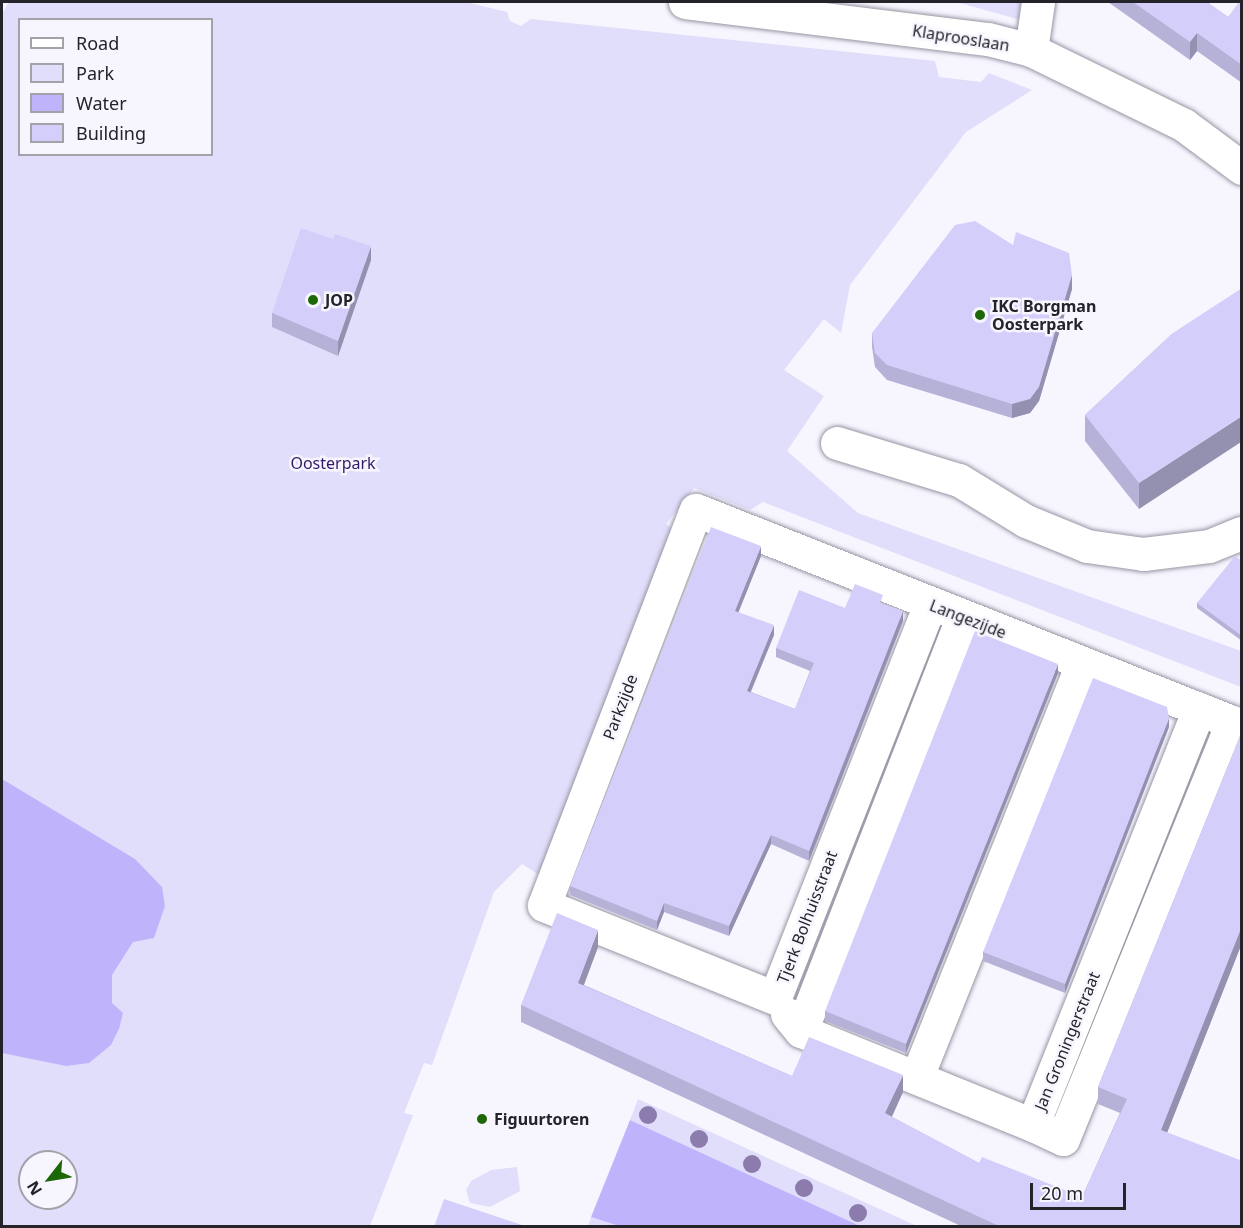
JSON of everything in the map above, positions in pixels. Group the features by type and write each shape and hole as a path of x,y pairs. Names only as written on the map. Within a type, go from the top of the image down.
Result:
{"street":[{"name":"Klaprooslaan","path":"685,2 988,39 1031,50 1184,125 1242,168"},
{"path":"1031,50 1038,2"},
{"path":"837,443 959,480 1026,521 1087,546 1143,554 1209,546 1242,533"},
{"name":"Langezijde","path":"696,510 1237,724"},
{"name":"Parkzijde","path":"544,904 696,510"},
{"name":"Tjerk Bolhuisstraat","path":"544,904 775,998 930,604"},
{"path":"801,1031 963,616"},
{"path":"920,1069 1082,663"},
{"name":"Jan Groningerstraat","path":"1199,709 1033,1125 1063,1139 1237,724"},
{"path":"775,998 801,1031 1033,1125"}],"green space":[{"name":"Oosterpark","path":"9,2 466,2 507,12 510,21 521,26 531,19 935,61 939,77 981,82 989,73 1032,90 966,132 850,285 841,333 824,319 784,370 824,396 787,451 858,513 1241,651 1241,687 763,502 750,510 694,488 666,524 673,529 541,876 522,864 494,892 432,1065 424,1063 404,1113 413,1115 370,1226 2,1226 2,13"},
{"path":"956,2 1030,2 1024,21"},
{"path":"922,665 933,670 804,998 792,994"},
{"path":"638,1099 917,1226 860,1226 630,1120"},
{"path":"517,1167 520,1191 490,1207 470,1203 466,1190 471,1181 491,1170"},
{"path":"591,1217 619,1226 588,1226"}],"water":[{"path":"2,779 135,859 162,887 165,906 154,938 133,942 112,975 112,1003 123,1013 119,1029 111,1045 89,1063 66,1066 2,1053"},
{"path":"630,1120 860,1226 619,1226 591,1217"}],"building":[{"path":"1133,2 1207,2 1228,17 1239,2 1242,2 1242,65 1197,33 1190,42"},
{"name":"IKC Borgman Oosterpark","path":"975,221 1013,245 1016,232 1069,253 1072,275 1039,387 1030,399 1012,404 887,365 875,353 872,333 955,225"},
{"path":"301,228 333,239 335,234 371,246 338,341 272,313"},
{"path":"1242,288 1242,416 1139,483 1085,415 1173,333"},
{"path":"711,527 761,546 735,611 774,625 747,691 795,709 814,663 776,648 799,590 845,608 855,584 883,595 880,603 903,611 809,851 771,835 729,926 664,903 657,921 570,886"},
{"path":"1235,556 1242,561 1242,636 1197,603"},
{"path":"975,631 1058,664 906,1044 825,1011"},
{"path":"1093,678 1167,707 1169,718 1065,984 983,952"},
{"path":"1242,731 1242,926 1161,1130 1240,1160 1242,1156 1242,1227 1001,1227 521,1005 557,913 598,930 578,983 792,1076 809,1037 903,1075 885,1113 979,1163 982,1157 1082,1197 1127,1099 1098,1087"},
{"path":"444,1199 528,1227 434,1227"}],"place":[{"name":"JOP","path":"313,300"},
{"name":"IKC Borgman Oosterpark","path":"980,315"},
{"name":"Figuurtoren","path":"482,1119"}]}
